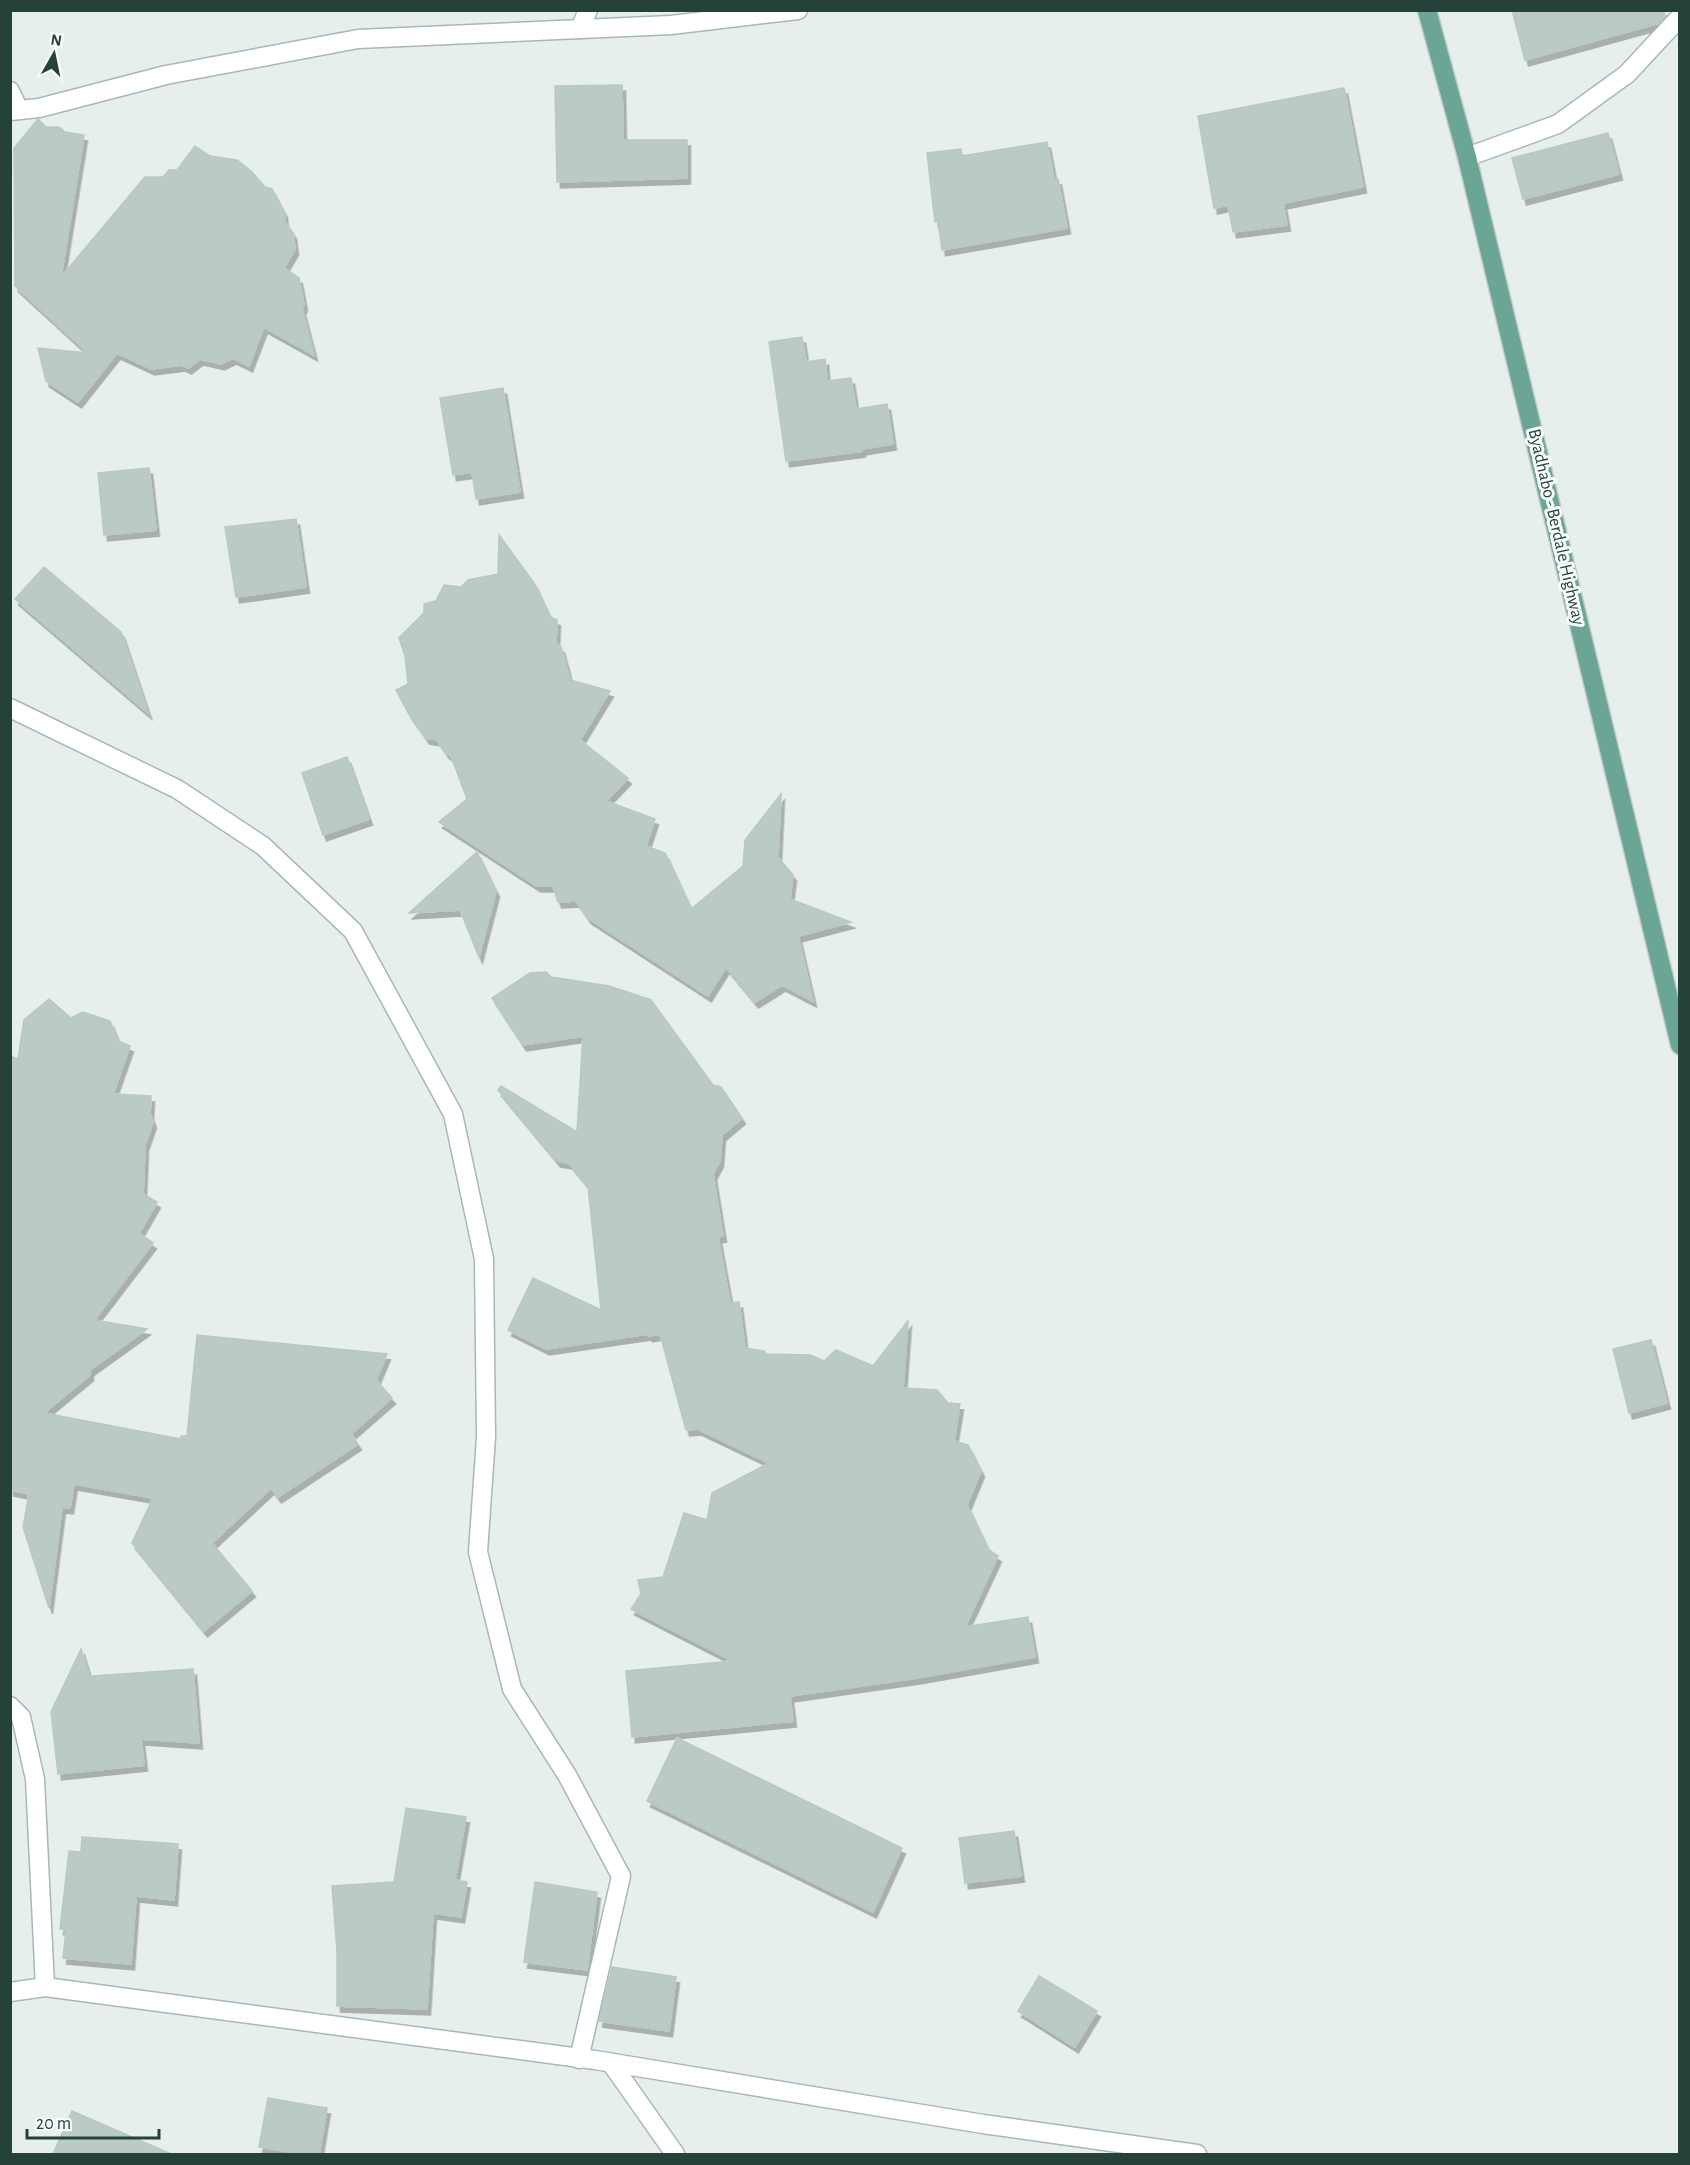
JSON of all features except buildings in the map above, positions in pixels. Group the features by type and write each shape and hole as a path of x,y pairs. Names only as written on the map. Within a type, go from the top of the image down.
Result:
{"main road":[{"name":"Byadhabo - Berdale Highway","path":"1427,10 1467,157 1680,1045"}],"street":[{"path":"580,29 588,10"},
{"path":"10,91 15,111 39,108 166,75 358,39 671,25 798,10"},
{"path":"1467,157 1558,124 1627,74 1680,17"},
{"path":"10,708 177,789 263,846 353,931 453,1114 483,1259 486,1437 478,1552 512,1689 567,1775 621,1876 579,2059"},
{"path":"10,1706 21,1717 35,1779 45,1986"},
{"path":"10,1992 45,1986 611,2063 983,2124 1197,2154"},
{"path":"611,2063 675,2154"}]}
